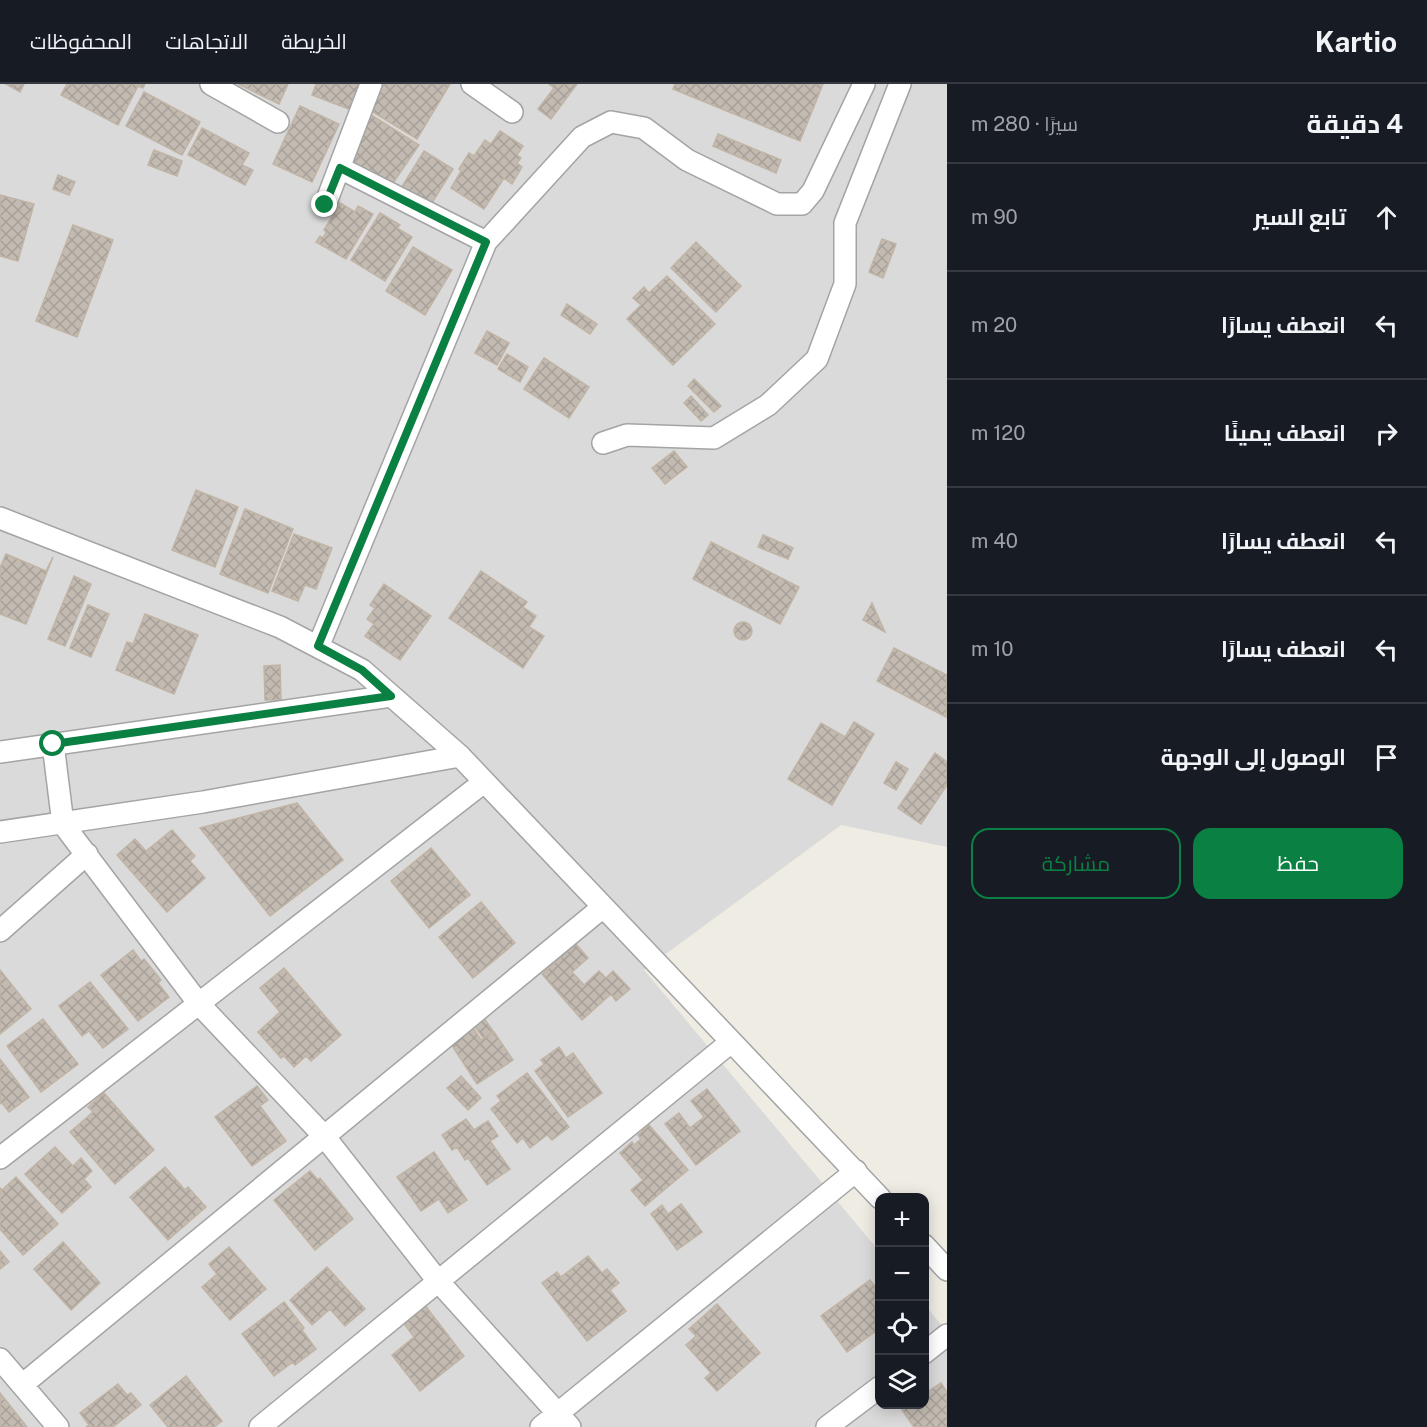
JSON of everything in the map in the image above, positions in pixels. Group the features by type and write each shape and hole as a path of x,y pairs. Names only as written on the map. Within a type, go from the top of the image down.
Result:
{"street":[{"path":"212,84 278,122"},
{"path":"325,205 371,84"},
{"path":"472,84 512,112"},
{"path":"318,646 486,242 582,137 611,122 644,128 687,160 777,204 802,204 813,191 864,84"},
{"path":"603,443 627,435 714,438 768,405 817,359 845,284 845,223 900,84"},
{"path":"340,168 486,242"},
{"path":"0,518 280,627 362,670 460,756 876,1193"},
{"path":"0,752 391,696"},
{"path":"53,744 63,824 199,1004 324,1136 438,1281 564,1420"},
{"path":"0,832 203,802 460,756"},
{"path":"0,1158 484,782"},
{"path":"0,931 87,854"},
{"path":"22,1385 603,907"},
{"path":"260,1427 731,1042"},
{"path":"541,1427 564,1420 856,1171"},
{"path":"926,1247 947,1270"},
{"path":"929,1349 947,1335"},
{"path":"0,1359 58,1427"},
{"path":"827,1427 875,1390"}],"shaded area":[{"path":"0,84 947,84 947,847 841,825 644,970 875,1246 875,1409 929,1409 929,1310 947,1332 947,1427 0,1427"}],"building":[{"path":"6,84 24,84 20,92"},
{"path":"67,84 145,84 143,88 138,86 118,125 61,95"},
{"path":"238,84 288,84 279,104"},
{"path":"316,84 365,84 354,111 312,95"},
{"path":"383,84 450,84 417,139 368,109"},
{"path":"549,84 577,84 551,119 538,109 554,88"},
{"path":"675,84 823,84 800,141 673,89"},
{"path":"144,92 200,122 182,155 126,126"},
{"path":"300,106 339,124 312,182 273,164"},
{"path":"368,113 419,145 387,192 345,169"},
{"path":"202,128 249,153 242,165 253,170 245,185 188,155"},
{"path":"500,131 523,146 517,155 521,158 517,163 522,167 512,184 504,178 484,209 451,188 469,153 474,156 485,140 491,144"},
{"path":"718,134 781,160 776,173 713,146"},
{"path":"154,150 182,161 177,176 148,165"},
{"path":"424,151 453,169 427,211 398,193"},
{"path":"58,175 75,182 69,195 53,189"},
{"path":"0,195 34,204 18,261 0,256"},
{"path":"340,203 355,212 358,206 373,214 346,259 316,242 320,236 323,238 326,232 324,230"},
{"path":"380,213 400,225 397,228 412,237 385,281 351,260"},
{"path":"73,225 113,240 77,337 36,321"},
{"path":"882,239 896,244 883,278 869,272"},
{"path":"696,242 741,286 716,312 671,268"},
{"path":"413,247 452,270 425,315 386,291"},
{"path":"667,276 715,324 673,365 627,319 641,305 633,298 644,287 649,293"},
{"path":"567,304 597,324 590,334 561,315"},
{"path":"487,331 509,343 497,365 475,353"},
{"path":"507,354 528,367 520,382 498,369"},
{"path":"544,358 589,387 569,418 524,389"},
{"path":"694,379 721,406 714,412 688,386"},
{"path":"691,396 708,415 701,421 684,403"},
{"path":"674,451 687,467 665,484 652,468"},
{"path":"196,490 238,507 215,567 172,550"},
{"path":"245,509 293,529 268,593 220,574"},
{"path":"294,534 332,548 316,589 305,585 298,601 272,591"},
{"path":"763,535 793,548 788,559 758,547"},
{"path":"711,542 799,587 780,624 693,579"},
{"path":"6,554 46,571 53,557 26,624 0,614 0,568"},
{"path":"481,571 527,602 523,607 536,616 529,627 544,636 523,668 449,618"},
{"path":"74,576 91,584 65,646 48,639"},
{"path":"384,584 431,616 400,660 365,636 374,624 367,619 375,608 370,605"},
{"path":"872,603 885,632 863,620"},
{"path":"88,605 109,614 91,657 70,648"},
{"path":"145,614 198,635 174,694 116,670 127,642 133,644"},
{"path":"743,622 749,625 752,631 749,637 743,640 737,637 734,631 737,625"},
{"path":"894,648 947,675 946,717 877,681"},
{"path":"280,665 281,700 265,700 264,666"},
{"path":"854,722 874,734 832,805 788,779 821,723 845,737"},
{"path":"935,753 947,762 947,785 921,824 898,808"},
{"path":"896,762 908,769 896,790 884,783"},
{"path":"297,803 343,860 270,916 200,828"},
{"path":"172,830 195,856 190,861 205,878 167,912 117,855 135,839 146,851"},
{"path":"431,848 470,895 429,928 391,881"},
{"path":"481,902 515,943 473,978 439,937"},
{"path":"576,944 588,958 572,972 584,985 599,971 606,978 613,971 630,989 616,1001 611,994 582,1020 542,974"},
{"path":"133,950 141,961 144,959 161,980 158,983 169,997 138,1021 101,975"},
{"path":"284,968 341,1035 311,1061 306,1056 294,1067 284,1056 281,1058 258,1032 280,1012 260,988"},
{"path":"0,970 31,1009 0,1034"},
{"path":"90,982 128,1029 103,1048 89,1031 82,1036 59,1006"},
{"path":"479,1011 493,1031 483,1038 469,1018"},
{"path":"43,1019 78,1064 41,1092 7,1046"},
{"path":"470,1023 481,1040 494,1032 513,1060 477,1084 447,1038"},
{"path":"559,1047 566,1058 573,1053 602,1093 568,1117 535,1071 544,1064 541,1060"},
{"path":"0,1059 29,1097 9,1112 2,1103 0,1104"},
{"path":"527,1073 569,1127 552,1140 547,1135 530,1148 523,1138 517,1143 491,1109 501,1101 497,1096"},
{"path":"461,1076 481,1098 468,1110 447,1088"},
{"path":"257,1086 268,1100 260,1106 286,1141 252,1166 215,1117"},
{"path":"707,1089 740,1131 696,1165 665,1124 679,1113 690,1128 704,1117 691,1101"},
{"path":"104,1093 154,1150 115,1184 70,1132 93,1112 88,1107"},
{"path":"466,1119 474,1130 488,1121 498,1136 490,1141 510,1169 487,1185 468,1158 465,1160 457,1147 452,1150 442,1135"},
{"path":"649,1125 688,1170 645,1206 631,1190 643,1180 620,1153 632,1142 634,1145 641,1139 638,1135"},
{"path":"55,1147 73,1166 81,1158 92,1171 84,1179 91,1187 62,1213 25,1174"},
{"path":"434,1152 467,1200 448,1213 439,1199 421,1211 397,1177"},
{"path":"165,1167 185,1190 188,1187 206,1207 168,1240 130,1197"},
{"path":"310,1171 318,1180 320,1178 353,1219 315,1250 274,1200"},
{"path":"16,1177 58,1224 23,1255 0,1229 0,1188 2,1190"},
{"path":"681,1204 702,1232 677,1250 651,1214 662,1205 668,1214"},
{"path":"63,1242 100,1283 71,1310 34,1269"},
{"path":"229,1247 266,1289 230,1320 202,1287 217,1274 209,1264"},
{"path":"0,1251 9,1262 0,1269"},
{"path":"588,1256 602,1273 607,1269 619,1283 610,1290 626,1311 587,1341 542,1283 557,1272 561,1277"},
{"path":"327,1267 365,1309 345,1326 330,1309 312,1325 290,1300"},
{"path":"870,1280 875,1286 875,1332 847,1352 821,1316"},
{"path":"284,1302 304,1328 302,1330 316,1349 295,1365 293,1362 274,1376 242,1334"},
{"path":"424,1304 464,1356 420,1391 392,1355 414,1337 402,1321"},
{"path":"717,1304 760,1353 717,1391 705,1378 711,1373 686,1345 696,1336 689,1329"},
{"path":"186,1376 222,1421 214,1427 168,1427 150,1405"},
{"path":"941,1383 947,1392 947,1427 914,1427 902,1410 929,1409 929,1391"},
{"path":"118,1384 127,1395 131,1393 141,1405 113,1427 86,1427 89,1425 80,1413"},
{"path":"0,1393 27,1427 0,1427"}],"route":[{"path":"53,744 391,696 362,670 318,646 486,242 340,168 325,205"}]}
